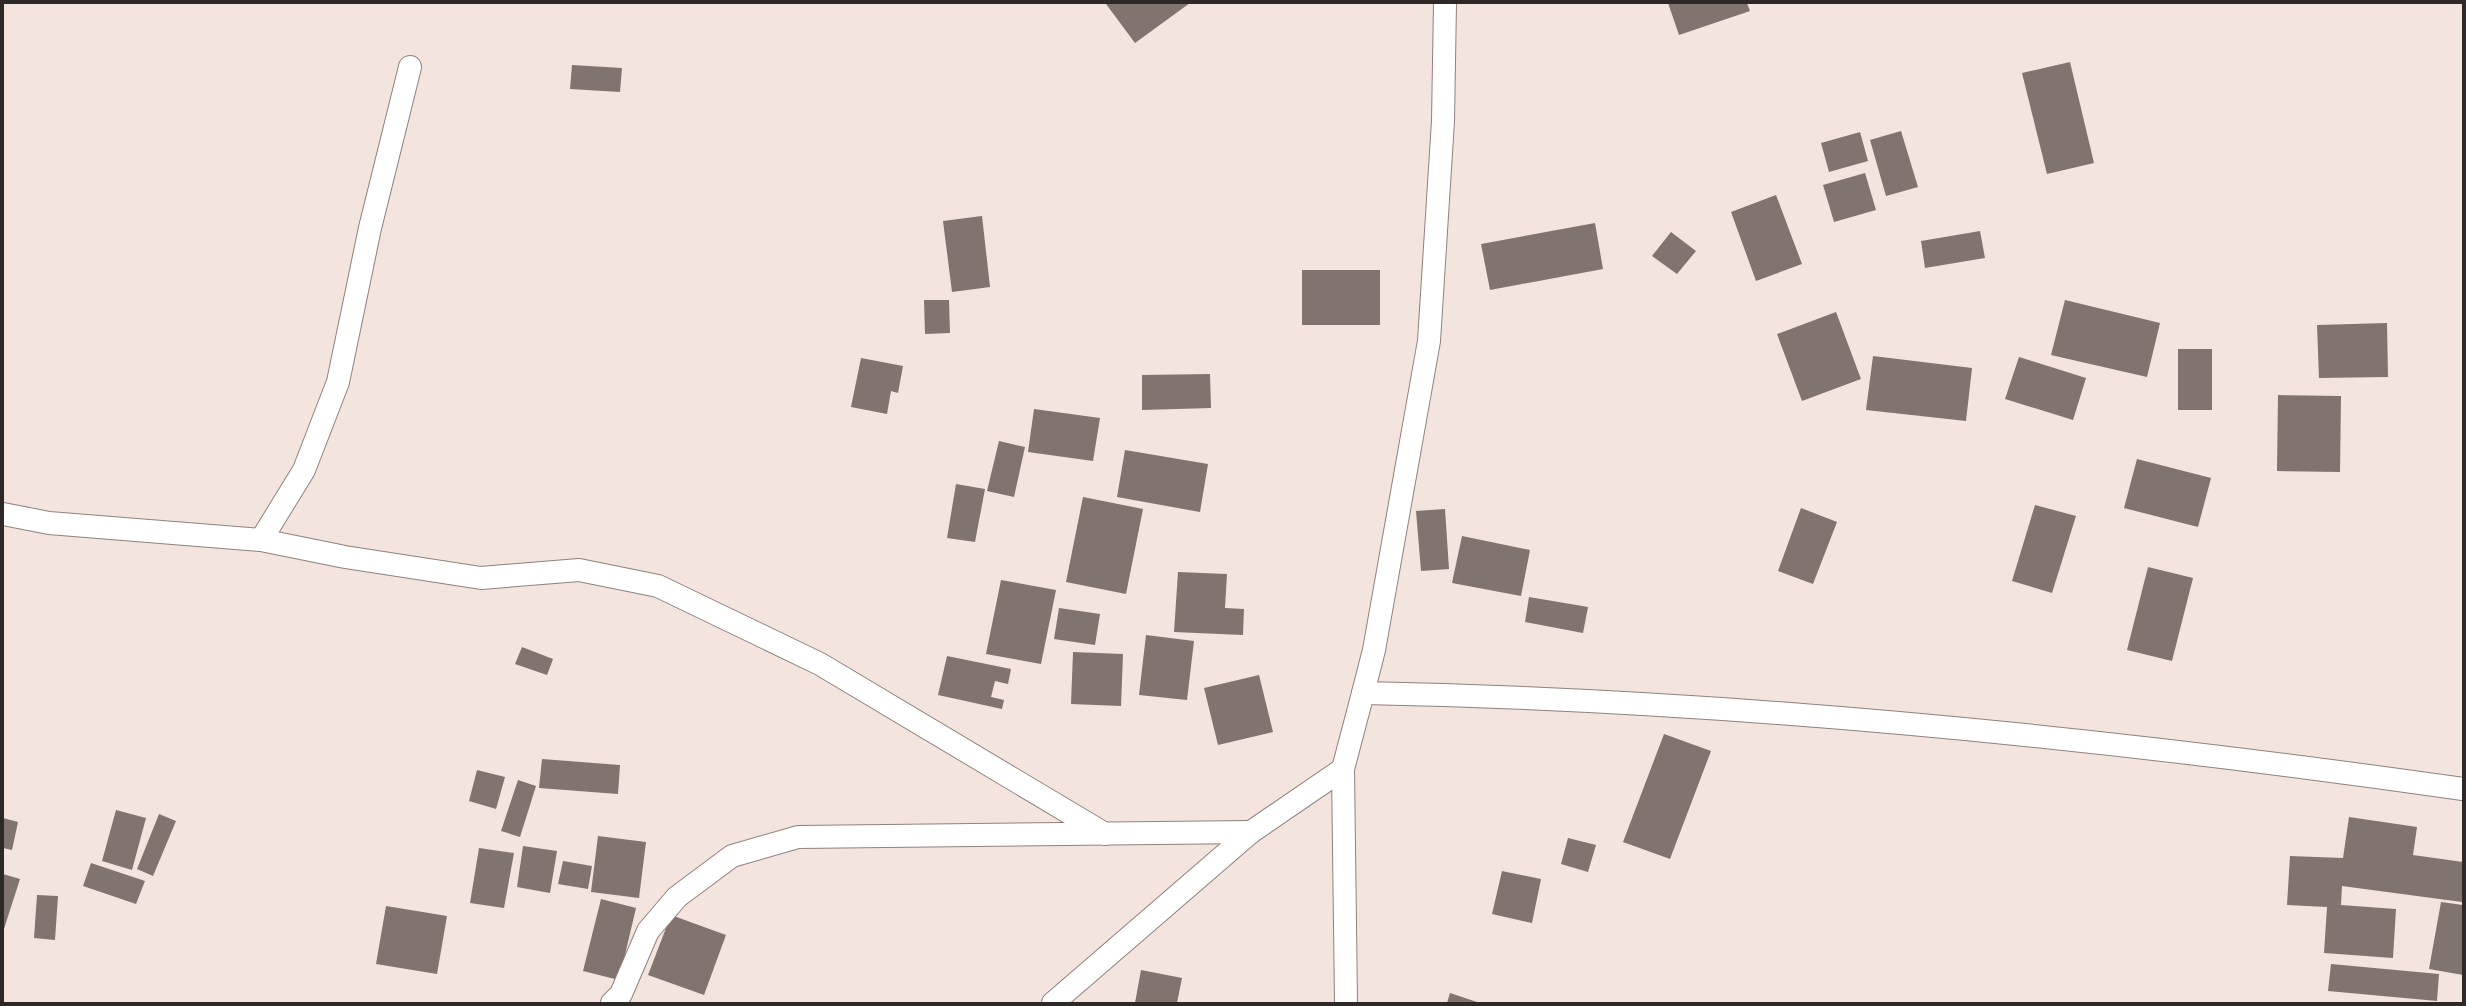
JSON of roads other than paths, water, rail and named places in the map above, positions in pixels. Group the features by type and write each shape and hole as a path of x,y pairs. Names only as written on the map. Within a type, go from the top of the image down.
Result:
{"street":[{"path":"1346,1003 1343,769 1374,650 1428,341 1443,121 1445,3"},
{"path":"261,540 304,470 338,382 370,228 410,67"},
{"path":"3,514 49,523 261,540 345,557 482,578 579,570 658,586 820,664 1105,834"},
{"path":"1363,693 1473,695 1723,708 2091,742 2463,789"},
{"path":"1053,1003 1251,832 1343,769"},
{"path":"612,1003 621,994 648,931 677,897 732,856 798,837 1251,832"}]}
